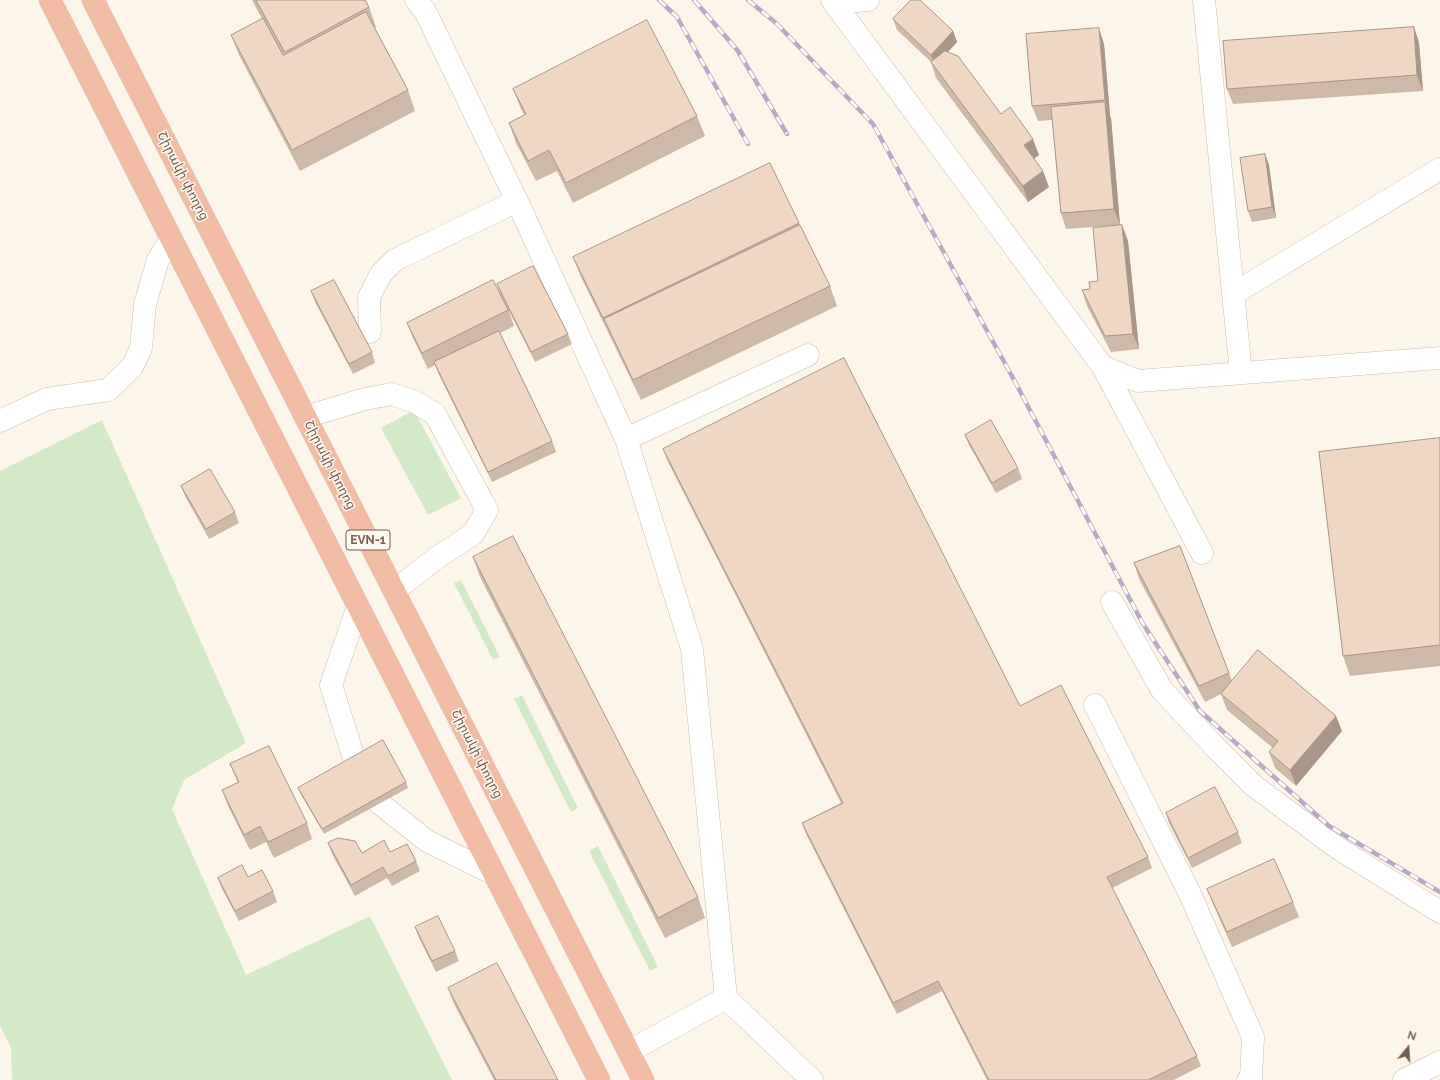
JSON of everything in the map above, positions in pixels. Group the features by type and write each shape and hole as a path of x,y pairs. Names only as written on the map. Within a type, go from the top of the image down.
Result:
{"highway":[{"name":"EVN-1","path":"50,0 599,1080"},
{"name":"Շիրակի փողոց","path":"93,0 643,1080"}],"lane":[{"path":"416,0 425,11 517,201 626,440 692,649 726,998 812,1080"},
{"path":"833,2 868,0"},
{"path":"1204,0 1241,373"},
{"path":"833,2 1103,366 1202,553"},
{"path":"1233,294 1440,169"},
{"path":"370,332 369,297 381,274 395,260 517,201"},
{"path":"0,421 47,399 108,390 132,367 141,348 145,304 158,260 171,239"},
{"path":"626,440 808,355"},
{"path":"1103,366 1138,381 1440,358"},
{"path":"305,417 366,399 392,394 416,402 435,414 487,510 473,534 435,559 394,591"},
{"path":"1112,602 1162,690 1253,785 1336,847 1440,912"},
{"path":"355,762 331,685 358,606"},
{"path":"1095,705 1190,894 1253,1037 1250,1077 1248,1080"},
{"path":"379,804 427,841 494,874"},
{"path":"628,1052 726,998"},
{"path":"1404,1080 1440,1062"}],"green space":[{"path":"414,410 461,498 428,515 381,428"},
{"path":"102,420 246,743 184,780 172,809 246,975 370,916 452,1080 12,1080 11,1048 0,1025 0,471"},
{"path":"461,580 500,657 493,660 454,583"},
{"path":"522,695 578,808 571,812 514,699"},
{"path":"598,846 658,967 650,971 589,851"}],"building":[{"path":"256,0 365,0 369,7 285,52"},
{"path":"911,0 920,0 953,31 931,55 893,19"},
{"path":"366,12 408,90 292,150 231,35 263,18 283,55"},
{"path":"647,20 697,116 566,183 549,150 528,161 509,123 526,114 513,89"},
{"path":"1414,27 1417,75 1227,89 1223,41"},
{"path":"1099,28 1105,100 1032,106 1026,34"},
{"path":"945,51 958,56 1001,114 1010,107 1033,139 1024,145 1043,171 1023,186 931,62"},
{"path":"1105,102 1114,209 1061,213 1051,107"},
{"path":"1265,154 1272,207 1248,211 1240,158"},
{"path":"770,163 799,223 603,318 573,257"},
{"path":"800,225 830,286 633,380 604,319"},
{"path":"1122,225 1133,334 1105,336 1082,290 1090,289 1089,282 1098,281 1093,228"},
{"path":"533,266 568,334 531,352 497,284"},
{"path":"334,280 372,352 349,364 311,291"},
{"path":"493,280 508,310 422,353 407,323"},
{"path":"499,331 552,441 488,472 434,362"},
{"path":"844,358 1020,706 1061,685 1148,857 1107,877 1197,1056 1148,1080 989,1080 938,981 893,1003 802,823 843,803 663,449"},
{"path":"991,420 1018,468 992,483 965,435"},
{"path":"1440,438 1440,645 1343,656 1319,452"},
{"path":"210,469 235,512 206,529 181,486"},
{"path":"513,536 698,897 658,918 473,557"},
{"path":"1180,546 1229,673 1199,686 1134,563"},
{"path":"1258,650 1336,716 1290,770 1269,752 1278,741 1221,694"},
{"path":"383,740 406,782 322,829 298,788"},
{"path":"269,746 307,823 268,842 260,826 244,835 222,790 239,782 230,764"},
{"path":"1215,787 1238,832 1188,858 1166,813"},
{"path":"338,838 355,841 362,853 384,840 390,852 407,844 416,861 388,876 383,867 351,885 328,843"},
{"path":"1274,859 1293,902 1227,932 1207,889"},
{"path":"242,865 248,877 262,870 273,891 235,911 218,878"},
{"path":"438,916 455,951 432,961 415,927"},
{"path":"497,963 558,1080 496,1080 448,988"}],"railway":[{"path":"659,0 677,17 748,144"},
{"path":"694,0 738,51 787,134"},
{"path":"748,0 776,23 873,124 1013,378 1143,624 1200,711 1329,826 1440,892"}]}
